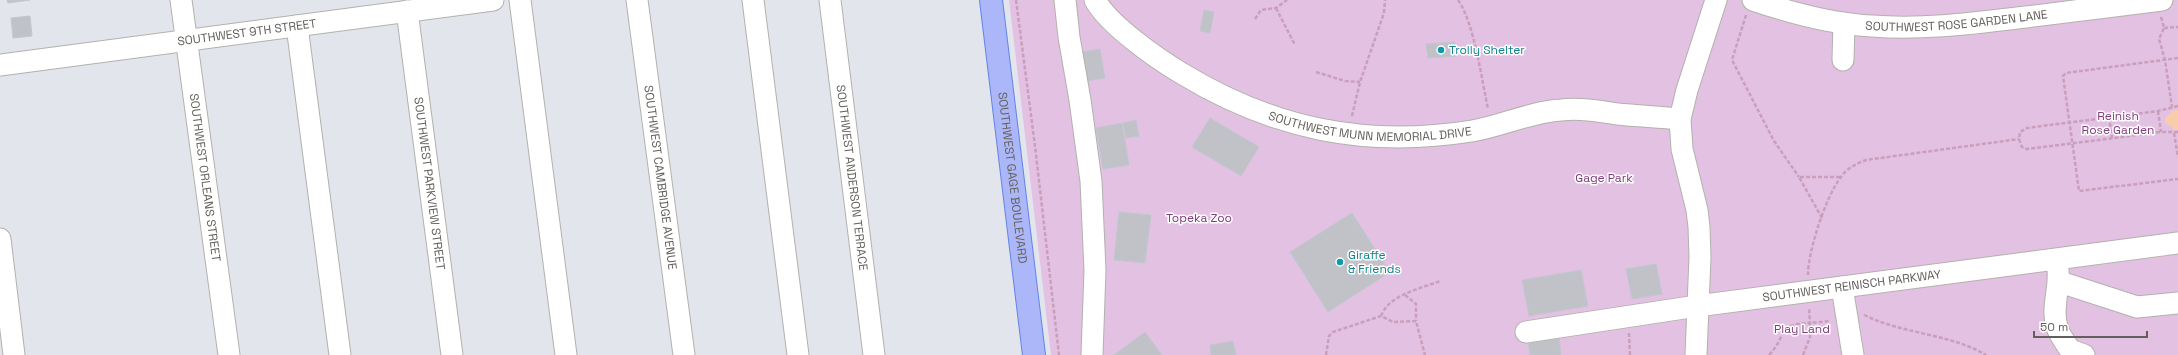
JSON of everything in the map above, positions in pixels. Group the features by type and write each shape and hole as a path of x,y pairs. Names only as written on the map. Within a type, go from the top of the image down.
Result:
{"main road":[{"name":"SOUTHWEST GAGE BOULEVARD","path":"991,0 1034,355"}],"street":[{"name":"SOUTHWEST ORLEANS STREET","path":"180,0 228,355"},
{"name":"SOUTHWEST 9TH STREET","path":"0,65 493,0"},
{"path":"520,0 566,355"},
{"name":"SOUTHWEST CAMBRIDGE AVENUE","path":"637,0 684,355"},
{"path":"753,0 798,355"},
{"name":"SOUTHWEST ANDERSON TERRACE","path":"830,0 874,355"},
{"path":"1065,0 1069,37 1080,100 1091,181 1095,270 1092,355"},
{"name":"SOUTHWEST MUNN MEMORIAL DRIVE","path":"1095,0 1099,7 1135,40 1196,82 1236,102 1308,128 1348,135 1409,138 1474,130 1511,120 1560,110 1590,110 1680,119"},
{"path":"1696,355 1696,306 1700,257 1699,227 1696,203 1682,149 1680,119 1687,90 1716,0"},
{"name":"SOUTHWEST ROSE GARDEN LANE","path":"1750,6 1781,9 1844,24 1911,28 1951,26 2159,0"},
{"name":"SOUTHWEST PARKVIEW STREET","path":"407,11 452,355"},
{"path":"1843,60 1844,24"},
{"path":"296,26 340,355"},
{"path":"0,240 14,355"},
{"name":"SOUTHWEST REINISCH PARKWAY","path":"1526,332 1696,306 1808,291 1841,305 2058,259 2178,243"},
{"path":"2058,259 2060,282 2056,311 2057,327 2070,350 2084,355"},
{"path":"2060,282 2137,307 2178,303"},
{"path":"1841,305 1853,355"}],"path":[{"path":"1016,0 1035,146 1058,355"},
{"path":"1255,19 1264,9 1276,8 1287,0"},
{"path":"1351,120 1360,82 1384,12 1385,0"},
{"path":"1458,0 1463,6 1474,44 1488,114"},
{"path":"2159,0 2164,28 2159,39 2165,60 2172,107"},
{"path":"1750,6 1732,60 1774,141 1799,177 1822,218"},
{"path":"1276,8 1295,45"},
{"path":"2164,28 2178,27"},
{"path":"2178,58 2064,74 2077,188 2082,192 2178,180"},
{"path":"1316,72 1345,81 1360,82"},
{"path":"2178,106 2158,111 2025,129 2020,134 2019,139 2025,149 2161,132 2176,132 2178,156"},
{"path":"2158,111 2161,132"},
{"path":"2109,117 2112,138"},
{"path":"1808,291 1810,254 1830,198 1840,177 1848,169 1866,160 2019,139"},
{"path":"1799,177 1840,177"},
{"path":"1381,316 1385,306 1394,299 1440,281"},
{"path":"1405,295 1416,304 1416,321 1425,355"},
{"path":"1769,355 1778,346 1782,333 1793,324 1810,323 1841,305 1875,320 1907,331 1973,347 1986,355"},
{"path":"1326,355 1329,336 1333,332 1381,316 1393,322 1416,321"},
{"path":"1803,355 1810,337 1810,323"}],"green space":[{"name":"Gage Park","path":"1009,0 2178,0 2178,355 1051,355"}],"shaded area":[{"path":"2178,110 2178,130 2173,130 2173,127 2165,123 2165,118 2171,113 2171,111"}],"building":[{"path":"7,0 30,0 8,3"},
{"path":"1204,10 1214,12 1210,33 1200,31"},
{"path":"30,16 32,36 13,38 11,18"},
{"name":"Trolly Shelter","path":"1455,42 1456,56 1428,58 1426,44"},
{"path":"1100,49 1105,78 1081,82 1076,53"},
{"path":"1210,118 1259,147 1241,176 1192,147"},
{"path":"1136,120 1139,136 1126,138 1123,123"},
{"path":"1122,123 1129,165 1103,169 1096,128"},
{"path":"1119,212 1151,215 1145,263 1114,260"},
{"name":"Giraffe & Friends","path":"1352,213 1390,272 1328,312 1290,252"},
{"path":"1656,264 1662,294 1632,299 1626,269"},
{"path":"1581,270 1588,306 1529,316 1522,280"},
{"path":"1145,332 1162,355 1114,355"},
{"path":"1559,337 1561,355 1530,355 1528,341"},
{"path":"1233,341 1236,355 1211,355 1210,345"}],"place":[{"name":"Trolly Shelter","path":"1441,50"},
{"name":"Giraffe & Friends","path":"1340,262"}],"park label":[{"name":"Reinish Rose Garden","path":"2118,123"},
{"name":"Topeka Zoo","path":"1199,218"},
{"name":"Play Land","path":"1802,329"}]}
